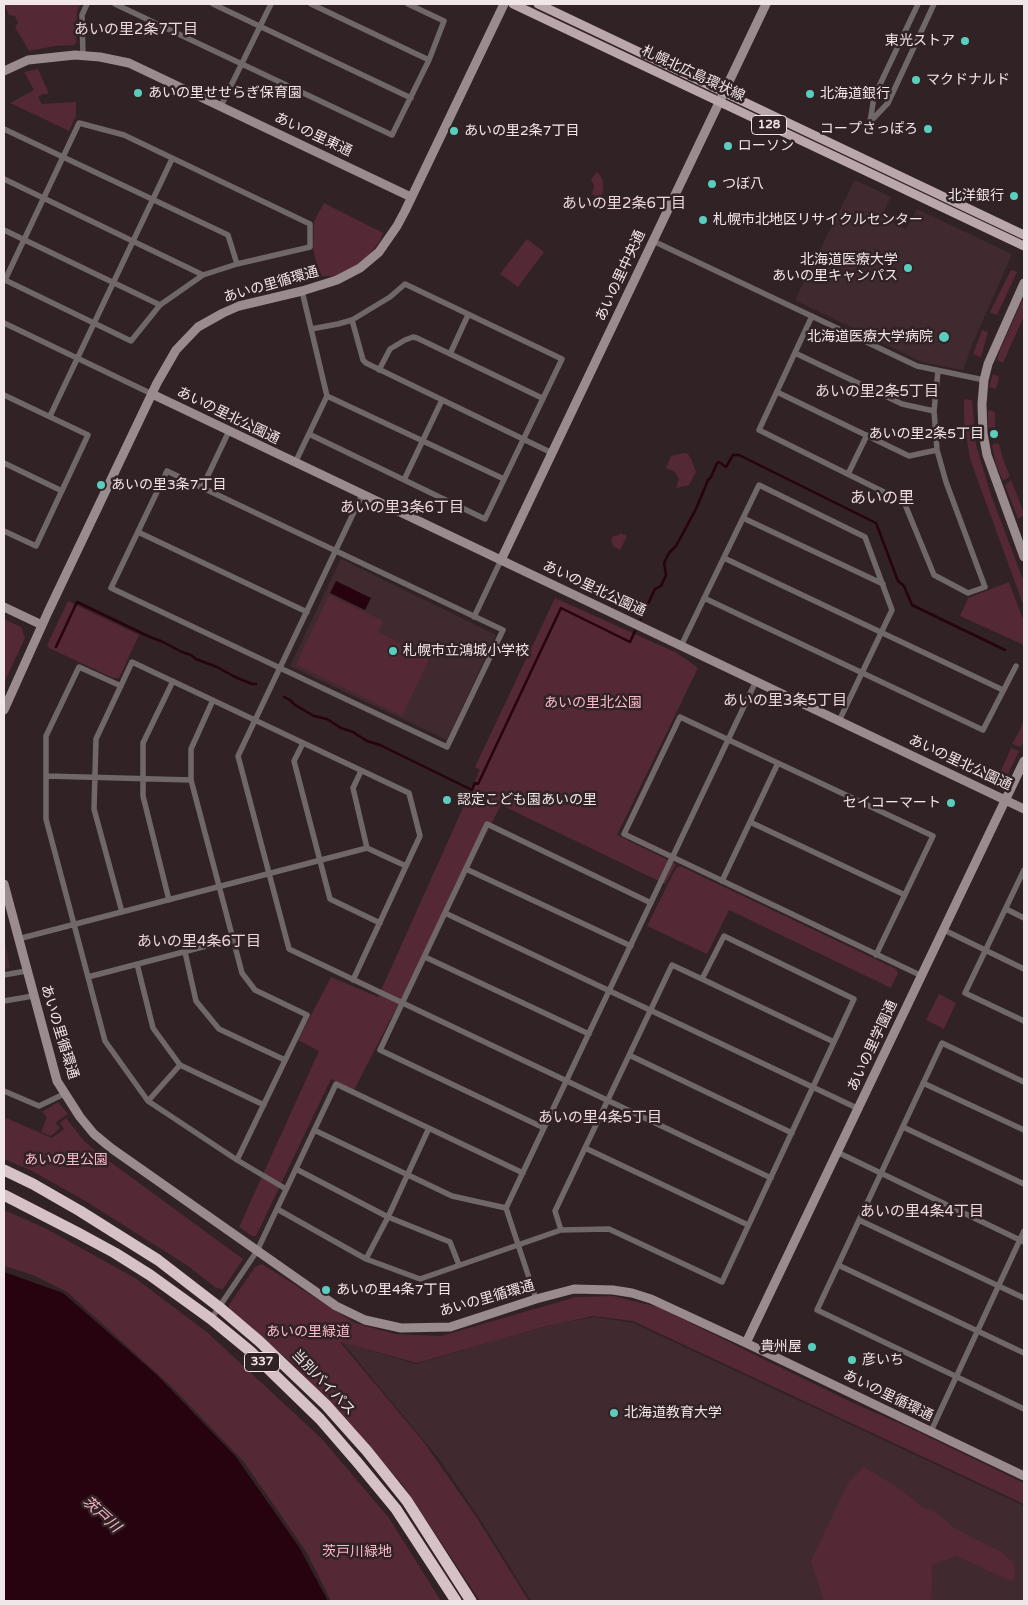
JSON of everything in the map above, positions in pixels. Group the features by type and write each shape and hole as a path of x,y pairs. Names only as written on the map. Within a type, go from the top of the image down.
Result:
{"highway":[{"name":"当別バイパス","path":"4,1170 80,1211 150,1255 219,1307 293,1372 326,1405 407,1501 471,1601"},
{"name":"当別バイパス","path":"4,1196 115,1253 150,1275 211,1319 250,1351 320,1419 396,1509 456,1601"}],"main road":[{"name":"札幌北広島環状線","path":"513,4 1024,246"},
{"name":"札幌北広島環状線","path":"538,4 1024,235"}],"street":[{"path":"83,56 82,15 87,4"},
{"path":"115,4 392,136 429,60 444,21 408,4"},
{"path":"213,4 411,98"},
{"path":"221,106 271,4"},
{"path":"310,4 429,60"},
{"name":"あいの里循環通","path":"4,710 152,394 176,350 198,327 223,312 338,280 360,268 378,252 397,226 504,4"},
{"name":"あいの里中央通","path":"501,560 766,4"},
{"path":"918,4 874,98 870,122 888,104 934,4"},
{"name":"あいの里東通","path":"4,71 28,60 75,55 100,57 129,63 411,197"},
{"path":"79,123 124,135 172,159 310,224 310,247 237,264 203,275 160,305 131,341 4,280 79,123"},
{"path":"4,129 228,235 237,264"},
{"path":"50,416 172,159"},
{"path":"4,180 203,275"},
{"path":"4,230 160,305"},
{"path":"653,241 917,366 984,380"},
{"path":"309,434 485,519 562,359 405,284 390,297 352,320 311,329"},
{"path":"1024,284 994,347 988,364 984,380 982,404 983,433 987,455 1024,557"},
{"path":"295,463 327,396 302,291"},
{"path":"450,354 468,314"},
{"path":"812,316 759,430 904,502 934,576 968,593 985,587 946,482 937,450 934,411 938,371"},
{"path":"352,320 363,360 366,363 552,453"},
{"path":"4,323 152,394"},
{"path":"380,370 390,349 413,337 542,398"},
{"path":"795,353 902,404 934,411"},
{"path":"777,392 909,456 937,450"},
{"name":"あいの里北公園通","path":"152,394 1024,809"},
{"path":"4,395 88,435 36,546 4,531"},
{"path":"327,396 504,479"},
{"path":"404,480 442,400"},
{"path":"202,488 229,431"},
{"path":"848,474 867,435"},
{"path":"4,463 62,491"},
{"path":"167,471 503,630 447,747 111,588 138,532 167,471"},
{"path":"681,646 759,485 865,537 892,610 839,721"},
{"path":"362,495 238,756 289,949 770,1178"},
{"path":"743,518 883,584"},
{"path":"138,532 307,612"},
{"path":"724,558 1003,690"},
{"path":"474,617 501,560"},
{"path":"704,598 983,730 1016,666"},
{"path":"4,608 42,626"},
{"path":"122,912 94,808 96,738 132,662 409,793 420,836 353,980"},
{"path":"121,686 79,667 46,736 46,819 105,1041 148,1101 237,1160 286,1189"},
{"path":"169,900 143,796 143,743 173,681"},
{"path":"536,1299 506,1208 756,681"},
{"path":"213,700 191,749 191,780 242,972 255,990 307,1014 237,1160"},
{"path":"876,955 933,836 680,717 624,834 876,955 922,976"},
{"path":"303,743 294,761 330,899 380,923"},
{"name":"あいの里学園通","path":"746,1343 1024,761"},
{"path":"722,881 778,763"},
{"path":"361,771 353,788 367,848"},
{"path":"46,776 191,780"},
{"path":"750,822 905,895"},
{"path":"544,1128 380,1050 487,824 651,903"},
{"path":"18,939 367,848 406,866"},
{"path":"466,869 630,946"},
{"path":"1024,870 966,993 1024,1021"},
{"name":"あいの里循環通","path":"4,884 57,1081 80,1117 94,1134 111,1148 336,1306 364,1320 401,1328 450,1327 536,1299 574,1289 613,1290 632,1293 651,1299 746,1343 1024,1476"},
{"path":"1006,909 1024,918"},
{"path":"445,913 859,1109"},
{"path":"944,930 1024,969"},
{"path":"276,1209 366,1259 420,1278 561,1230 609,1229 722,1282 854,999 724,936 702,979"},
{"path":"88,977 233,939"},
{"path":"185,952 196,1001 219,1029 285,1060"},
{"path":"425,957 588,1034"},
{"path":"137,964 153,1028 180,1065 264,1105"},
{"path":"561,1230 555,1211 672,965 834,1042"},
{"path":"4,975 26,970"},
{"path":"4,1001 33,996"},
{"path":"1024,1082 942,1043 817,1310 1024,1409"},
{"path":"629,1055 792,1133"},
{"path":"148,1101 180,1065"},
{"path":"923,1083 1024,1130"},
{"path":"211,1319 257,1251 336,1084 523,1173"},
{"path":"4,1091 39,1106 64,1094"},
{"path":"903,1127 1024,1184"},
{"path":"366,1259 388,1217 429,1128"},
{"path":"314,1130 452,1196 506,1208"},
{"path":"585,1148 748,1225"},
{"path":"837,1152 1022,1241"},
{"path":"296,1169 388,1217 450,1242 459,1265"},
{"path":"859,1220 1024,1298"},
{"path":"931,1431 1022,1241 1024,1231"},
{"path":"838,1265 1024,1354"}],"shaded area":[{"name":"北海道医療大学 あいの里キャンパス","path":"855,180 891,197 881,217 906,229 917,209 1012,254 963,370 922,362 795,300"},
{"name":"札幌市立鴻城小学校","path":"341,559 496,635 447,740 290,666"},
{"path":"4,937 10,968 4,969"},
{"name":"北海道教育大学","path":"595,1317 633,1323 1024,1506 1024,1601 531,1601 480,1519 440,1460 342,1342 416,1364 560,1323"}],"green space":[{"path":"4,4 81,4 77,11 76,43 74,45 55,46 29,51 15,27 18,23 15,16 9,15"},
{"path":"38,69 49,94 43,94 38,97 42,104 76,102 76,116 69,131 10,103 34,90 24,72"},
{"path":"597,172 603,181 601,198 592,193 594,186 591,179"},
{"path":"324,203 383,233 380,241 370,254 354,267 338,276 322,276 317,266 313,248 314,221"},
{"path":"527,239 544,252 518,287 500,274"},
{"path":"1011,270 1017,272 997,315 991,313 990,312"},
{"path":"1024,300 1024,316 1003,363 997,360 1000,350"},
{"path":"982,330 988,332 981,357 973,354"},
{"path":"993,374 999,378 996,389 989,387"},
{"path":"964,399 972,400 976,445 991,495 1024,582 1024,607 970,459 964,421"},
{"path":"989,410 995,412 995,427 988,428 988,412"},
{"path":"999,444 1010,476 1003,481 996,464 992,445"},
{"path":"688,454 696,472 689,485 676,488 679,479 675,472 666,468 671,456"},
{"path":"1011,480 1024,513 1018,519 1005,485"},
{"path":"620,533 627,536 620,550 613,546 611,541 613,536"},
{"path":"1009,582 1024,622 1024,645 960,616 968,598"},
{"path":"329,595 383,621 378,632 430,657 402,716 296,665"},
{"name":"あいの里北公園","path":"555,598 677,653 698,668 617,835 676,864 665,884 501,805 354,1090 331,1079 256,1236 252,1236 239,1227 319,1051 298,1040 331,977 378,997 480,770 475,767"},
{"path":"68,601 139,635 119,678 113,678 49,648 47,645"},
{"path":"4,619 21,627 25,638 4,683"},
{"path":"1024,718 1024,741 1021,747 1012,744"},
{"path":"1011,748 1019,751 1008,774 1001,771"},
{"path":"680,866 896,969 898,973 891,988 729,910 707,954 647,926 676,868"},
{"path":"939,994 956,1003 944,1029 926,1020"},
{"path":"58,1102 68,1114 55,1123 60,1128 51,1136 41,1132 47,1117 42,1112"},
{"name":"あいの里公園","path":"4,1117 52,1138 64,1129 60,1123 66,1118 84,1141 98,1153 243,1259 223,1289 216,1288 188,1266 87,1202 32,1171 4,1159"},
{"name":"茨戸川緑地","path":"4,1210 45,1228 135,1278 208,1333 322,1439 389,1518 441,1601 331,1601 307,1553 244,1462 172,1387 67,1292 33,1275 4,1266"},
{"name":"あいの里緑道","path":"262,1264 355,1323 395,1334 441,1336 576,1297 613,1296 658,1307 853,1403 906,1426 1024,1483 1024,1504 633,1321 593,1316 543,1327 417,1363 340,1342 423,1441 475,1515 529,1601 480,1601 403,1485 294,1365 229,1308 229,1305 255,1267"},
{"path":"864,1467 900,1489 922,1507 933,1510 954,1528 1001,1552 1014,1563 1015,1577 1011,1581 956,1556 932,1565 931,1601 824,1601 811,1561 848,1483"}],"water":[{"path":"336,581 371,598 365,610 330,593"},
{"name":"茨戸川","path":"4,1272 63,1293 157,1375 236,1457 299,1547 328,1601 4,1601"}],"waterway":[{"path":"641,619 655,589 661,586 666,575 664,563 669,553 676,546 696,509 717,463 719,462 726,467 733,455 739,455 876,523 898,581 904,586 912,605 1005,650"},
{"path":"56,647 77,602 235,677 256,684"},
{"path":"284,697 314,716 327,719 367,741 380,745 472,790 475,783 478,784 561,608 630,642 635,631"}],"place":[{"name":"東光ストア","path":"965,41"},
{"name":"マクドナルド","path":"916,80"},
{"name":"あいの里せせらぎ保育園","path":"138,93"},
{"name":"北海道銀行","path":"810,94"},
{"name":"コープさっぽろ","path":"928,129"},
{"name":"あいの里2条7丁目","path":"454,131"},
{"name":"ローソン","path":"728,146"},
{"name":"つぼ八","path":"712,184"},
{"name":"北洋銀行","path":"1014,196"},
{"name":"札幌市北地区リサイクルセンター","path":"703,220"},
{"name":"北海道医療大学 あいの里キャンパス","path":"908,268"},
{"name":"北海道医療大学病院","path":"944,337"},
{"name":"あいの里2条5丁目","path":"994,434"},
{"name":"あいの里3条7丁目","path":"101,485"},
{"name":"札幌市立鴻城小学校","path":"393,651"},
{"name":"認定こども園あいの里","path":"447,800"},
{"name":"セイコーマート","path":"951,803"},
{"name":"あいの里4条7丁目","path":"326,1290"},
{"name":"貴州屋","path":"812,1347"},
{"name":"彦いち","path":"852,1360"},
{"name":"北海道教育大学","path":"614,1413"}],"district":[{"name":"あいの里2条7丁目","path":"136,30"},
{"name":"あいの里2条6丁目","path":"624,204"},
{"name":"あいの里2条5丁目","path":"877,392"},
{"name":"あいの里","path":"882,499"},
{"name":"あいの里3条6丁目","path":"402,508"},
{"name":"あいの里3条5丁目","path":"785,701"},
{"name":"あいの里4条6丁目","path":"199,942"},
{"name":"あいの里4条5丁目","path":"600,1118"},
{"name":"あいの里4条4丁目","path":"922,1212"}]}
